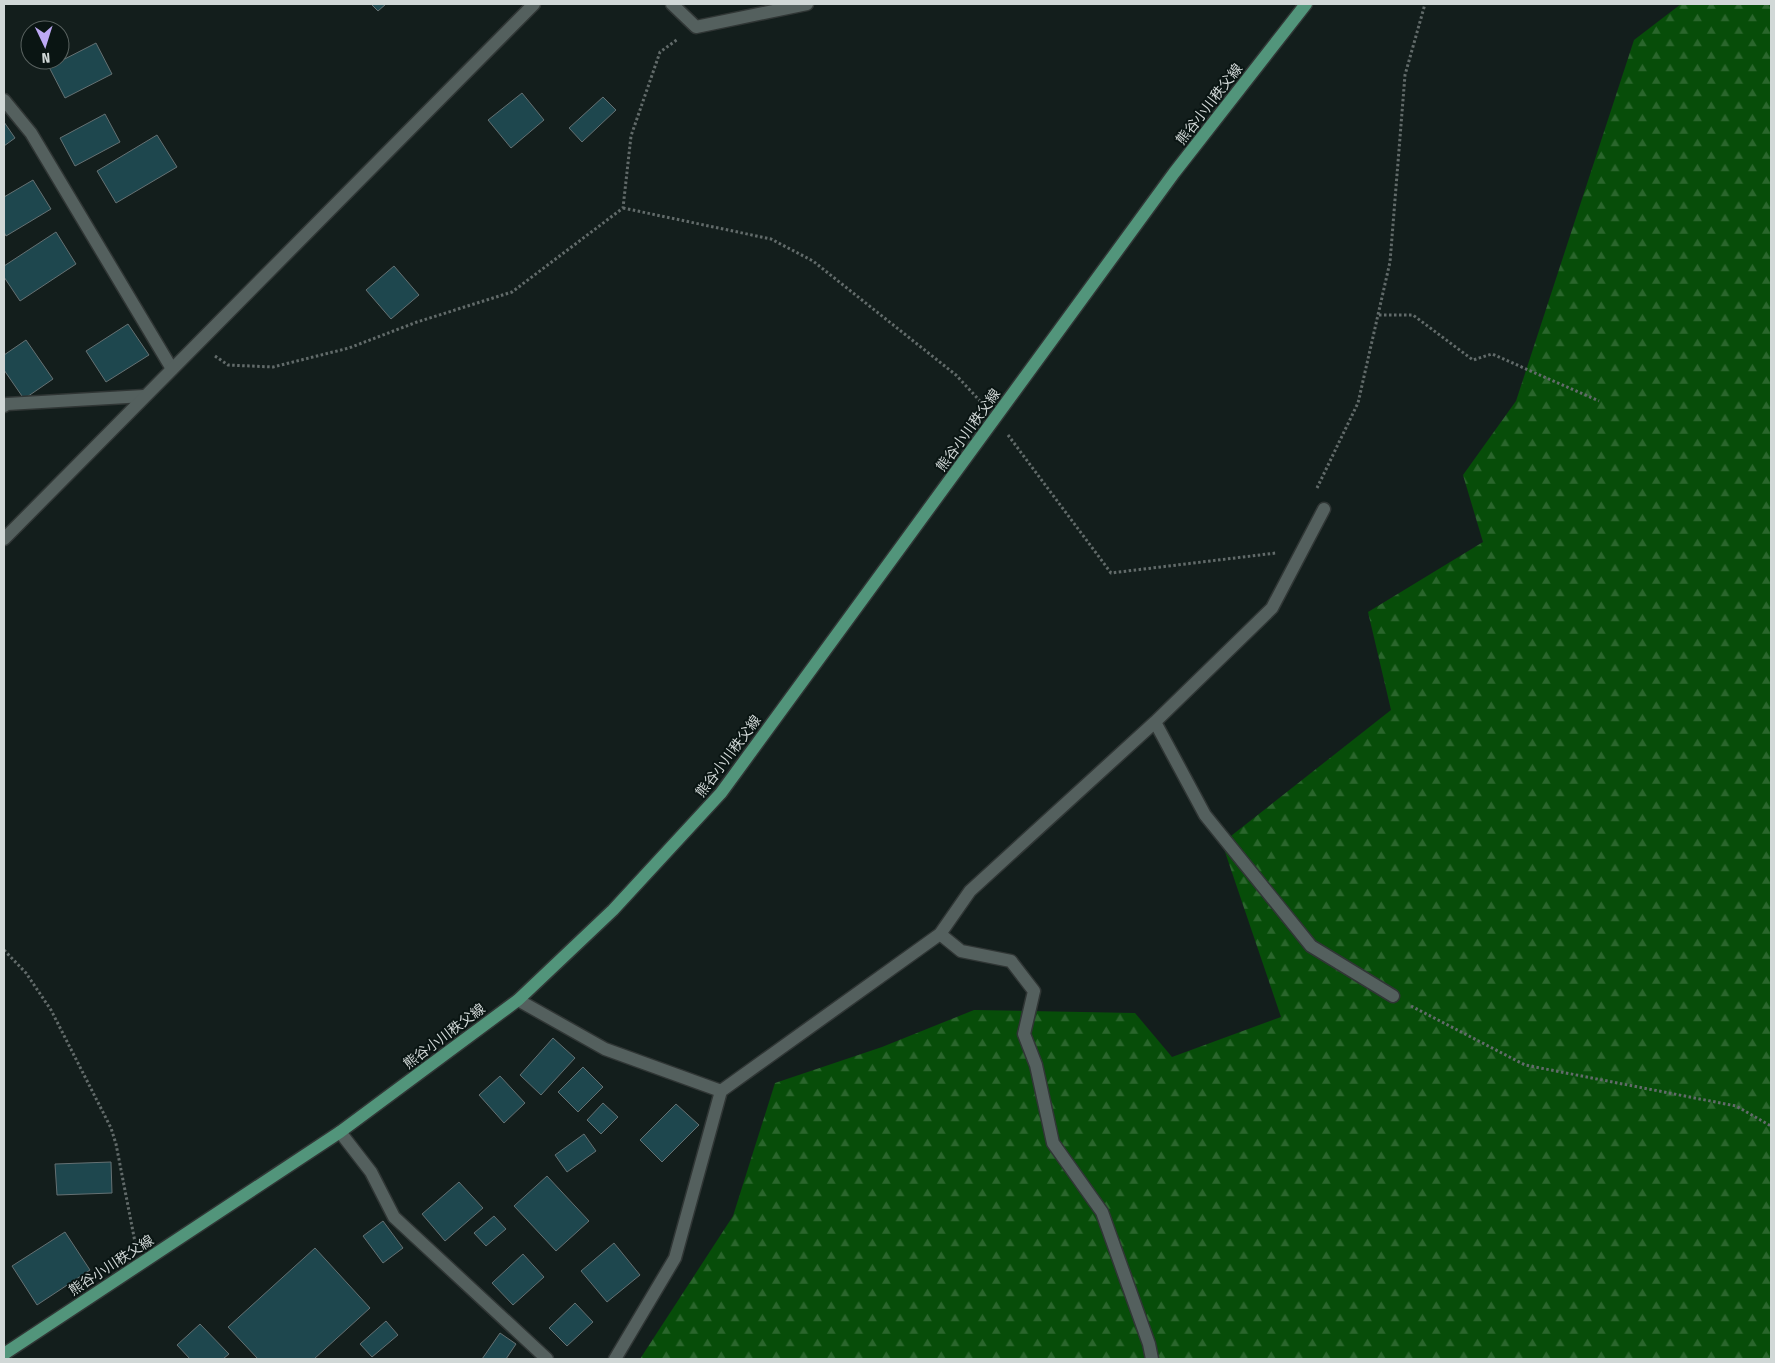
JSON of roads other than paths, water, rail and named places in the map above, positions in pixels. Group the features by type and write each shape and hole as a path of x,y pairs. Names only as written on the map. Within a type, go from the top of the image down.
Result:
{"main road":[{"name":"熊谷小川秩父線","path":"4,1354 340,1132 518,1000 613,910 721,793 1174,174 1306,4"}],"street":[{"path":"4,539 196,343 534,4"},
{"path":"672,4 696,27 807,4"},
{"path":"4,100 31,133 172,369"},
{"path":"4,406 7,404 144,396"},
{"path":"615,1359 675,1258 721,1090 940,934 970,891 1155,722 1272,608 1324,509"},
{"path":"1155,722 1204,816 1312,946 1393,996"},
{"path":"940,934 961,951 1011,960 1034,992 1024,1034 1036,1065 1053,1142 1102,1212 1149,1344 1152,1359"},
{"path":"518,1000 605,1049 721,1090"},
{"path":"340,1132 371,1172 394,1217 547,1359"}]}
